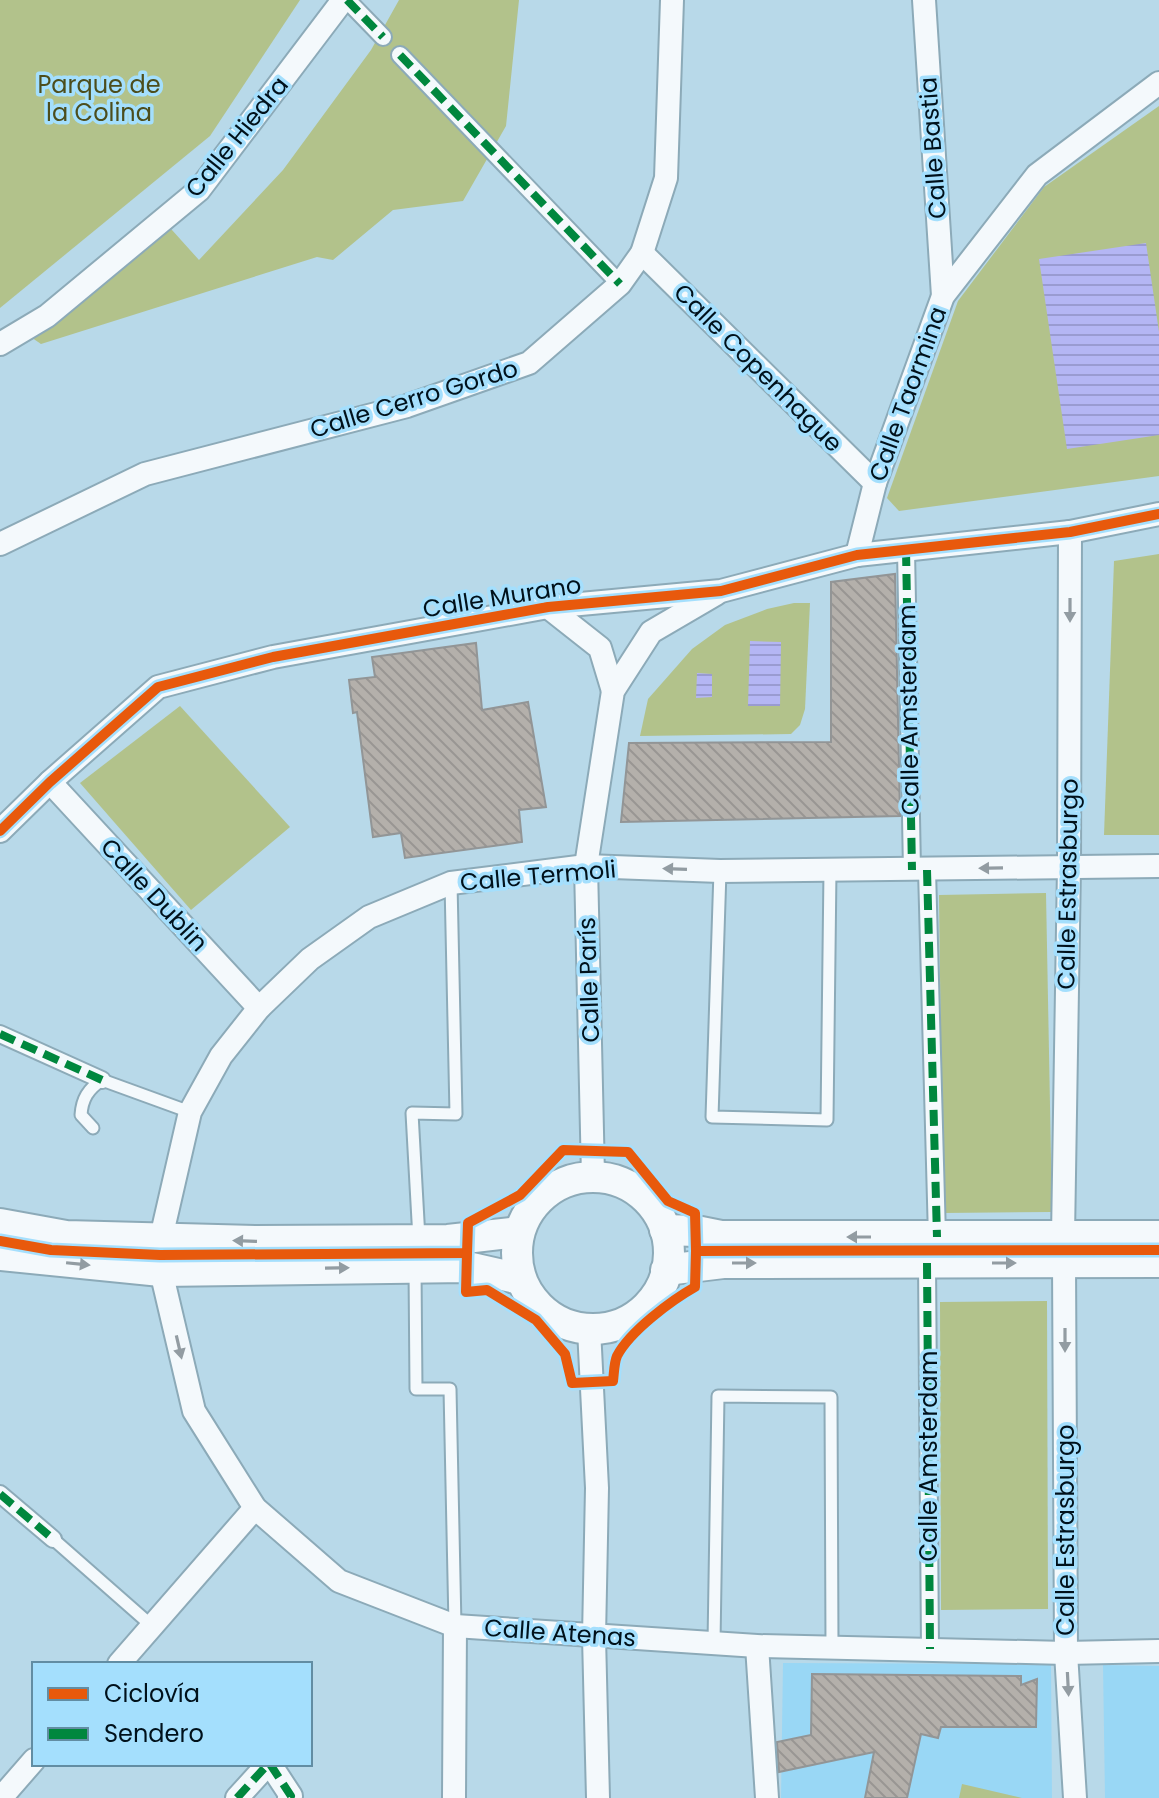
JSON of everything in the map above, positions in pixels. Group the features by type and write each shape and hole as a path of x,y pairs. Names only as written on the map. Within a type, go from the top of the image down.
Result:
{"main road":[{"path":"593,1176 617,1180 638,1192 655,1209 665,1230 669,1250 666,1270 656,1294 638,1313 615,1325 589,1329 567,1325 547,1314 531,1299 520,1279 519,1232 529,1210 547,1192 569,1180 593,1176"},
{"path":"0,1224 66,1236 255,1241 417,1254 520,1279"},
{"path":"665,1230 932,1250"},
{"path":"0,1255 161,1271 417,1254 448,1240 519,1232"},
{"path":"666,1270 723,1263 932,1250 1064,1249 1159,1236"},
{"path":"1064,1249 1159,1262"}],"street":[{"path":"345,0 383,37"},
{"name":"Calle Hiedra","path":"0,344 47,316 199,190 345,0"},
{"name":"Calle Cerro Gordo","path":"0,544 145,474 407,406 529,363 620,284 642,253 666,178 672,0"},
{"name":"Calle Bastia","path":"924,0 943,296"},
{"path":"400,55 620,284"},
{"name":"Calle Taormina","path":"857,555 875,483 943,296 1037,175 1159,83"},
{"name":"Calle Copenhague","path":"642,253 875,483"},
{"name":"Calle Murano","path":"0,831 50,782 158,687 273,657 548,607 721,591 857,555 1070,532 1159,514"},
{"name":"Calle Estrasburgo","path":"1070,532 1064,1249 1066,1653 1075,1798"},
{"name":"Calle Amsterdam","path":"906,550 932,1250 930,1649"},
{"name":"Calle París","path":"593,1176 586,866 613,691 651,632 721,591"},
{"name":"Calle París","path":"548,607 600,648 613,691"},
{"name":"Calle Dublin","path":"50,782 259,1008"},
{"name":"Calle Termoli","path":"161,1238 190,1112 221,1056 259,1008 310,959 369,917 451,883 586,866 720,871 1159,866"},
{"path":"0,1034 102,1080"},
{"name":"Calle Atenas","path":"161,1271 194,1411 255,1508 339,1581 455,1626 757,1646 1066,1653 1159,1651"},
{"path":"589,1329 597,1488 594,1637 598,1798"},
{"path":"0,1494 53,1539"},
{"path":"121,1662 255,1508"},
{"path":"454,1798 455,1626"},
{"path":"757,1646 767,1798"},
{"path":"8,1791 32,1762"},
{"path":"237,1798 267,1766"},
{"path":"270,1766 291,1796 289,1798"}],"lane":[{"path":"720,871 712,1117 827,1120 830,870"},
{"path":"451,883 456,1114 412,1113 417,1254 416,1389 450,1389 455,1626"},
{"path":"93,1128 81,1115 82,1102 91,1087 102,1080 190,1112"},
{"path":"714,1643 718,1396 831,1397 832,1647"},
{"path":"53,1539 152,1626"}],"shaded area":[{"path":"1146,243 1159,332 1159,435 1067,449 1039,259"},
{"path":"750,641 781,642 780,706 748,706"},
{"path":"697,673 712,674 712,697 696,698"},
{"path":"783,1663 1051,1664 1052,1798 781,1798"},
{"path":"1103,1665 1159,1666 1159,1798 1105,1798"}],"green space":[{"name":"Parque de la Colina","path":"0,0 300,0 210,136 0,308"},
{"path":"399,0 519,0 506,126 463,201 393,210 333,260 317,257 41,344 22,331 163,220 199,260 283,170 371,50"},
{"path":"1159,106 1159,476 899,511 887,498 958,301 1044,187"},
{"path":"1159,554 1159,835 1104,835 1114,561"},
{"path":"810,603 805,709 800,725 791,734 640,736 648,699 692,649 725,625 767,609"},
{"path":"180,706 290,827 191,910 80,783"},
{"path":"1046,893 1052,1212 943,1213 939,895"},
{"path":"1047,1301 1048,1609 941,1610 940,1302"},
{"path":"962,1784 1022,1798 959,1798"}],"building":[{"path":"895,574 900,816 621,822 629,743 831,742 831,582"},
{"path":"476,643 482,710 528,702 546,807 519,810 522,842 405,858 401,833 373,837 357,712 353,713 349,680 375,677 372,657"},
{"path":"812,1674 1021,1676 1021,1685 1037,1679 1036,1727 941,1727 938,1738 921,1734 907,1798 865,1798 874,1752 779,1772 777,1742 811,1735"}],"marked path":[{"path":"347,0 383,37"},
{"path":"400,55 620,284"},
{"path":"906,550 912,870"},
{"path":"927,870 937,1237"},
{"path":"0,1034 102,1080"},
{"path":"927,1263 930,1649"},
{"path":"0,1494 53,1539"},
{"path":"237,1798 266,1766"},
{"path":"271,1766 291,1796 289,1798"}],"cycle path":[{"path":"0,831 50,782 158,687 273,657 548,607 721,591 857,555 1070,532 1159,514"},
{"path":"0,1241 51,1250 160,1255 467,1253 468,1223 520,1195 563,1150 628,1152 668,1201 695,1213 696,1251 1159,1250"},
{"path":"467,1253 466,1292 487,1290 536,1320 565,1354 572,1383 613,1381 617,1356 631,1336 695,1287 696,1251"}]}
